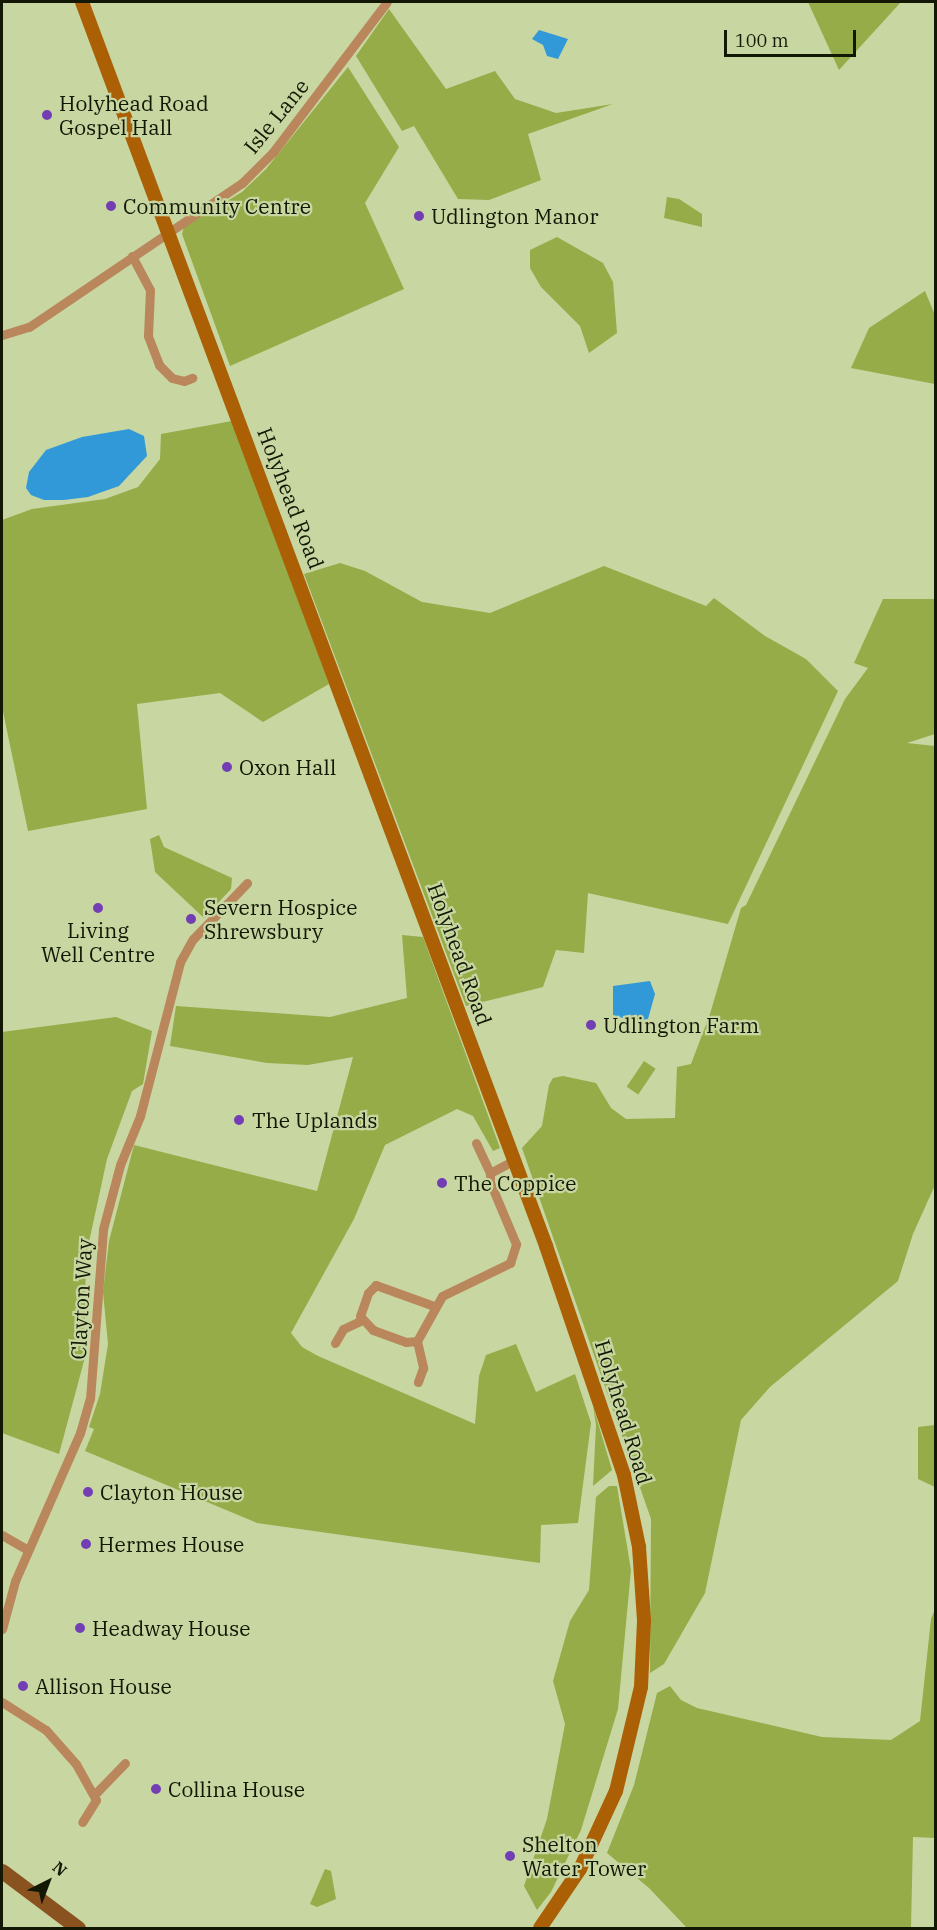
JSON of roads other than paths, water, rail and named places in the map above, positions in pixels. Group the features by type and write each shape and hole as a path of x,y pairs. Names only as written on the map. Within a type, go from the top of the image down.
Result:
{"main road":[{"name":"Holyhead Road","path":"82,2 169,230 513,1161 605,1413 624,1476 639,1546 644,1621 640,1686 616,1791 580,1869 540,1929"},
{"path":"2,1871 78,1929"}],"street":[{"name":"Isle Lane","path":"2,335 26,328 242,183 273,152 387,2"},
{"path":"132,256 150,290 148,336 155,354 165,372 188,380 188,392"},
{"name":"Clayton Way","path":"2,1629 28,1550 80,1433 90,1399 103,1229 120,1165 140,1116 180,962 193,939 247,883"},
{"path":"418,1382 423,1368 417,1341 434,1306 451,1290 504,1267 513,1258 515,1239 476,1143"},
{"path":"490,1173 513,1161"},
{"path":"335,1343 340,1332 362,1320 368,1293 376,1286 434,1306"},
{"path":"362,1320 380,1333 406,1342 417,1341"},
{"path":"2,1535 28,1550"},
{"path":"2,1702 46,1730 95,1794"},
{"path":"82,1822 94,1807 95,1794 125,1763"}],"water":[{"path":"539,30 568,39 558,59 547,56 543,45 532,39"},
{"path":"129,429 144,436 147,456 119,486 88,497 64,500 44,500 31,495 26,488 29,472 46,450 82,437"},
{"path":"650,981 655,994 648,1019 633,1021 613,1015 613,986"}],"place":[{"name":"Holyhead Road Gospel Hall","path":"47,115"},
{"name":"Community Centre","path":"111,206"},
{"name":"Udlington Manor","path":"419,216"},
{"name":"Oxon Hall","path":"227,767"},
{"name":"Living Well Centre","path":"98,908"},
{"name":"Severn Hospice Shrewsbury","path":"191,919"},
{"name":"Udlington Farm","path":"591,1025"},
{"name":"The Uplands","path":"239,1120"},
{"name":"The Coppice","path":"442,1183"},
{"name":"Clayton House","path":"88,1492"},
{"name":"Hermes House","path":"86,1544"},
{"name":"Headway House","path":"80,1628"},
{"name":"Allison House","path":"23,1686"},
{"name":"Collina House","path":"156,1789"},
{"name":"Shelton Water Tower","path":"510,1856"}]}
